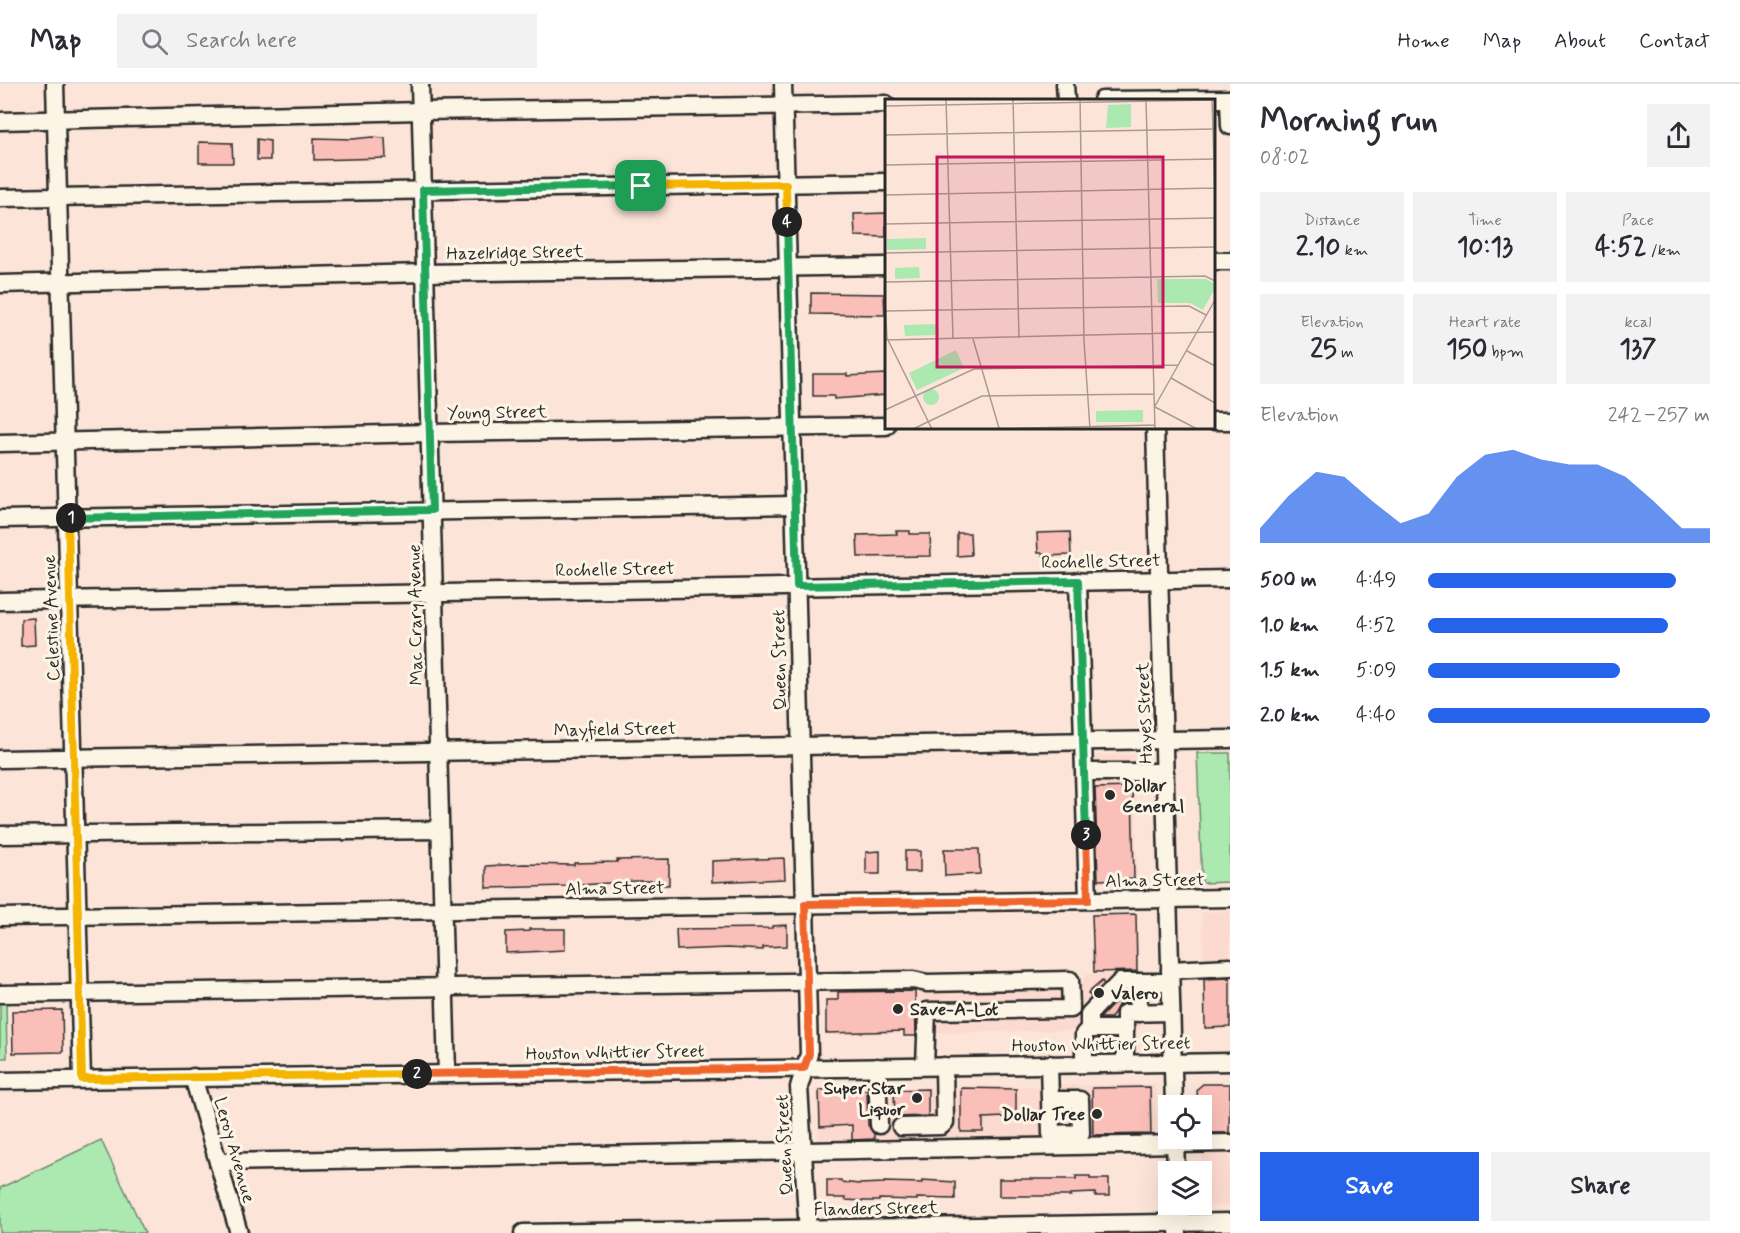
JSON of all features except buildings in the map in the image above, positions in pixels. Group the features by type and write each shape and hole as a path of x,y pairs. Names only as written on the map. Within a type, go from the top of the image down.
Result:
{"street":[{"name":"Celestine Avenue","path":"55,84 82,1079"},
{"name":"Mac Crary Avenue","path":"420,84 447,1074"},
{"name":"Queen Street","path":"783,84 808,982 809,1054 799,1087 808,1231"},
{"path":"1065,84 1066,99"},
{"path":"1146,84 1147,99"},
{"path":"1229,99 1230,126"},
{"path":"0,122 421,111 885,104"},
{"path":"0,198 885,182"},
{"name":"Hazelridge Street","path":"0,284 425,273 885,266"},
{"name":"Young Street","path":"0,443 885,426"},
{"name":"Hayes Street","path":"1155,429 1173,1095"},
{"path":"0,519 795,505"},
{"name":"Rochelle Street","path":"0,601 1230,579"},
{"path":"1078,581 1088,900"},
{"name":"Mayfield Street","path":"0,759 1230,739"},
{"path":"1085,772 1165,772"},
{"path":"0,835 440,830"},
{"name":"Alma Street","path":"0,917 1230,898"},
{"path":"1080,1064 1084,1034 1089,1029 1089,1014 1120,982 1138,982 1230,967"},
{"path":"0,994 445,986 1070,980 1071,1009 1076,1024 1080,1064"},
{"path":"1138,982 1139,1013"},
{"path":"925,1066 927,983"},
{"path":"927,1011 1071,1009"},
{"path":"1125,1064 1125,1013 1171,1012"},
{"path":"1089,1029 1125,1029"},
{"name":"Houston Whittier Street","path":"0,1081 1230,1062"},
{"path":"1049,1064 1051,1140"},
{"path":"901,1127 941,1126 945,1122 944,1066"},
{"path":"877,1067 879,1125"},
{"name":"Leroy Avenue","path":"193,1077 239,1233"},
{"path":"1050,1100 1080,1100 1081,1133 1051,1140"},
{"path":"218,1162 803,1150 1051,1140 1158,1141"},
{"path":"1212,1142 1230,1143"},
{"name":"Flanders Street","path":"523,1233 1178,1228 1230,1222"}],"shaded area":[{"path":"1135,754 1137,882 1091,883 1088,756"},
{"path":"1230,911 1230,1027 1206,1027 1202,912"},
{"path":"1141,973 1141,1029 829,1035 828,986 1084,981 1085,974"},
{"path":"1156,1084 1156,1140 819,1146 817,1089"},
{"path":"1202,1149 1230,1149 1230,1205 1212,1206 1212,1161 1202,1161"}],"green space":[{"path":"1197,753 1230,753 1230,882 1202,883"},
{"path":"0,998 6,998 7,1058 0,1058"},
{"path":"101,1140 145,1233 0,1233 0,1188"}],"place":[{"name":"Dollar General","path":"1110,795"},
{"name":"Valero","path":"1099,993"},
{"name":"Save-A-Lot","path":"898,1009"},
{"name":"Super Star Liquor","path":"917,1098"},
{"name":"Dollar Tree","path":"1097,1114"}],"route":[{"path":"786,184 797,586 1078,581 1088,900 805,904 809,1054 804,1068 82,1079 68,518 432,510 423,190 641,186 786,184"}]}
